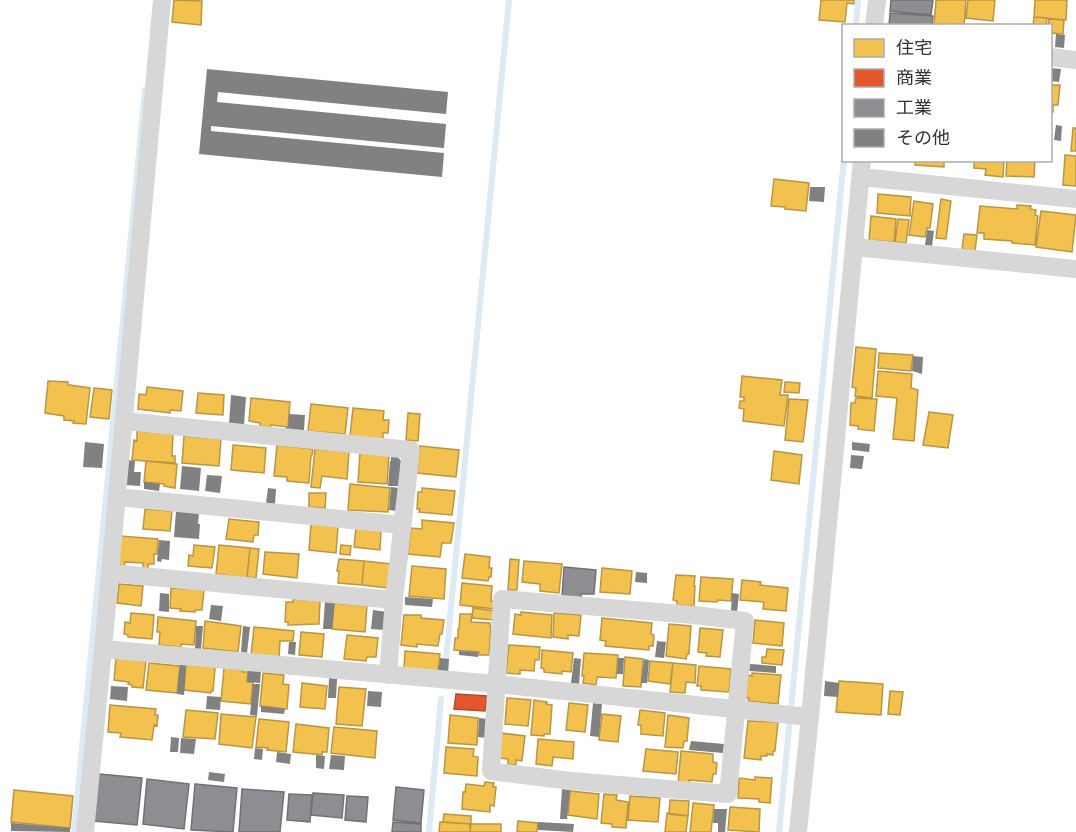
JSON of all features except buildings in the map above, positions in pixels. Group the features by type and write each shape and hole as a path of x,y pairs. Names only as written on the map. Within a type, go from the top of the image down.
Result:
{"street":[{"path":"85,832 162,0"},
{"path":"874,24 877,0"},
{"path":"1052,57 1076,60"},
{"path":"798,832 797,715 854,247 861,169 1076,199"},
{"path":"854,247 1076,269"},
{"path":"124,421 411,450 388,675"},
{"path":"117,497 402,525"},
{"path":"110,573 394,600"},
{"path":"502,599 745,621 728,794 571,781 491,771 496,684 502,599"},
{"path":"103,649 496,684 797,715"}],"waterway":[{"path":"446,660 509,0"},
{"path":"856,24 858,0"},
{"path":"74,832 145,90"},
{"path":"779,832 844,162"},
{"path":"429,832 441,699"}]}
